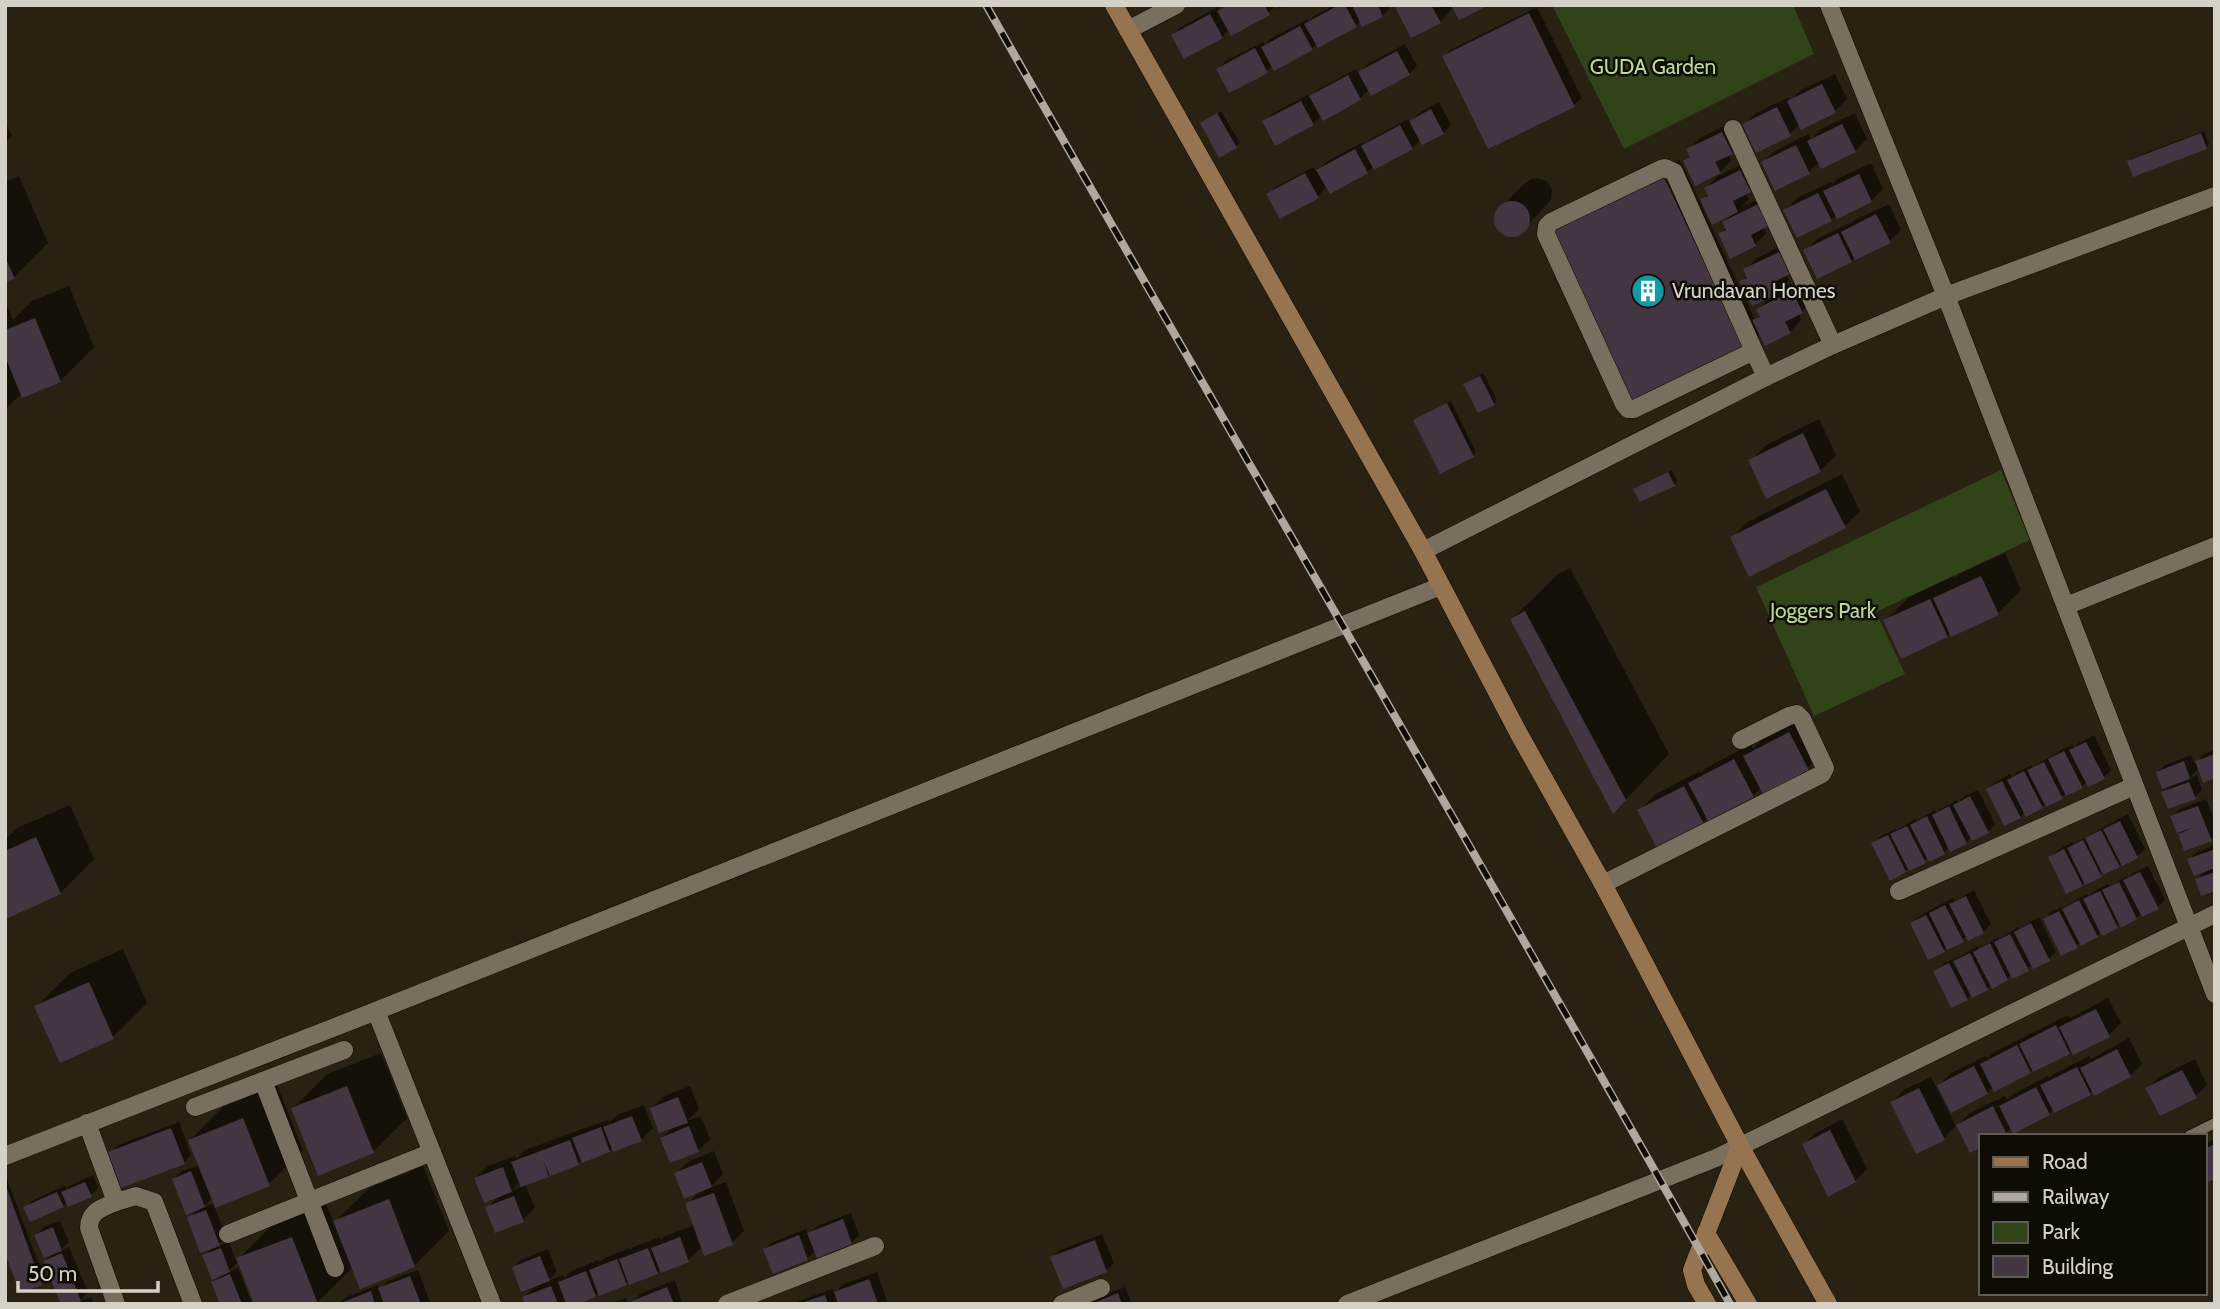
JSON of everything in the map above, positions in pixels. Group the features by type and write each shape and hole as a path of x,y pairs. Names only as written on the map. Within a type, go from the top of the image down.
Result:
{"street":[{"path":"1114,5 1423,551 1740,1146 1828,1304"},
{"path":"1128,30 1176,5"},
{"path":"1829,5 1946,296 2215,994"},
{"path":"1733,129 1833,345"},
{"path":"1754,351 1634,410 1628,409 1546,234 1547,226 1661,169 1670,169 1674,172 1766,377"},
{"path":"1423,551 1833,345 1946,296 2215,196"},
{"path":"1654,400 1667,427"},
{"path":"2066,606 2215,545"},
{"path":"5,1156 376,1011 1441,586"},
{"path":"1602,884 1822,774 1825,768 1802,719 1797,714 1741,740"},
{"path":"1899,891 2134,786"},
{"path":"1348,1304 1716,1157 2215,914"},
{"path":"376,1011 432,1152 486,1302"},
{"path":"195,1107 344,1050"},
{"path":"263,1081 335,1268"},
{"path":"87,1123 116,1202"},
{"path":"1707,1304 1696,1285 1692,1270 1740,1146"},
{"path":"228,1234 432,1152"},
{"path":"116,1304 89,1228 89,1218 95,1211 136,1196 154,1202 193,1304"},
{"path":"1706,1233 1748,1304"},
{"path":"727,1304 875,1246"},
{"path":"1062,1304 1101,1288"}],"lane":[{"path":"2193,1134 2215,1123"}],"green space":[{"name":"GUDA Garden","path":"1552,5 1793,5 1814,54 1624,149"},
{"name":"Joggers Park","path":"2001,470 2030,540 1876,612 1905,674 1814,716 1756,587"}],"building":[{"path":"1228,5 1264,5 1270,15 1231,36 1217,11"},
{"path":"1339,5 1345,5 1357,27 1318,48 1304,24"},
{"path":"1352,5 1378,5 1383,17 1362,27"},
{"path":"1394,5 1431,5 1441,23 1411,38"},
{"path":"1451,5 1489,5 1459,20"},
{"path":"1529,13 1575,107 1488,149 1442,56"},
{"path":"1210,14 1223,38 1184,59 1171,35"},
{"path":"1300,26 1313,50 1274,71 1261,47"},
{"path":"1255,48 1268,73 1229,93 1216,69"},
{"path":"1397,51 1410,75 1371,96 1358,72"},
{"path":"1348,75 1361,100 1323,121 1309,96"},
{"path":"1822,84 1836,113 1801,130 1787,101"},
{"path":"1301,101 1314,125 1275,146 1262,121"},
{"path":"1777,107 1791,136 1756,153 1742,124"},
{"path":"1431,109 1444,134 1422,145 1409,121"},
{"path":"1217,113 1237,148 1219,158 1200,123"},
{"path":"1842,124 1856,152 1821,169 1807,141"},
{"path":"1400,125 1413,149 1374,170 1361,146"},
{"path":"1722,132 1733,154 1715,162 1721,173 1695,186 1683,161 1690,157 1686,149"},
{"path":"2201,133 2207,149 2133,177 2127,161"},
{"path":"1796,145 1810,174 1775,191 1761,162"},
{"path":"1355,149 1368,173 1330,194 1316,170"},
{"path":"1740,170 1751,192 1733,201 1738,212 1712,225 1700,199 1708,196 1704,188"},
{"path":"1305,173 1319,198 1280,219 1266,194"},
{"path":"1859,174 1872,202 1837,219 1823,191"},
{"name":"Vrundavan Homes","path":"1663,175 1746,351 1628,404 1552,231"},
{"path":"1818,193 1832,221 1797,238 1783,210"},
{"path":"1512,201 1525,206 1530,219 1525,232 1512,237 1499,232 1494,219 1499,206"},
{"path":"1758,204 1768,226 1751,235 1756,246 1730,259 1718,233 1726,230 1722,222"},
{"path":"1876,214 1891,243 1855,260 1841,232"},
{"path":"1838,233 1852,262 1817,279 1803,250"},
{"path":"1779,252 1790,274 1772,283 1778,294 1752,306 1739,281 1747,278 1743,269"},
{"path":"5,257 15,279 5,282"},
{"path":"1792,291 1803,313 1785,322 1791,333 1765,346 1752,320 1760,317 1756,309"},
{"path":"35,318 61,382 22,398 5,356 5,330"},
{"path":"1480,376 1495,405 1478,413 1463,384"},
{"path":"1447,403 1474,457 1440,474 1413,420"},
{"path":"1803,433 1821,472 1766,499 1748,460"},
{"path":"1668,472 1675,486 1640,502 1633,489"},
{"path":"1826,489 1846,528 1749,577 1730,537"},
{"path":"1981,576 1999,615 1951,637 1933,598"},
{"path":"1930,599 1948,637 1901,659 1883,620"},
{"path":"1525,611 1626,800 1613,814 1510,619"},
{"path":"1789,732 1809,770 1763,794 1743,756"},
{"path":"2086,742 2105,779 2088,787 2069,750"},
{"path":"2064,751 2083,788 2066,796 2048,759"},
{"path":"2215,754 2215,778 2203,783 2195,761"},
{"path":"1734,759 1754,797 1708,821 1688,783"},
{"path":"2184,761 2190,779 2162,789 2156,772"},
{"path":"2044,762 2063,799 2046,807 2027,770"},
{"path":"2024,771 2043,808 2026,817 2007,780"},
{"path":"2002,781 2021,818 2004,826 1986,789"},
{"path":"2189,782 2196,799 2168,809 2161,792"},
{"path":"1684,786 1704,824 1657,848 1637,810"},
{"path":"1970,796 1989,833 1972,841 1953,805"},
{"path":"1949,806 1967,844 1950,852 1932,815"},
{"path":"2198,806 2212,841 2184,851 2178,834 2195,827 2177,833 2170,816"},
{"path":"1927,816 1945,854 1929,862 1910,825"},
{"path":"2120,821 2138,858 2122,866 2103,829"},
{"path":"1907,826 1926,863 1909,871 1890,834"},
{"path":"2101,830 2120,867 2103,875 2085,838"},
{"path":"1888,835 1906,872 1890,881 1871,843"},
{"path":"36,837 61,894 6,919 5,851"},
{"path":"2083,840 2102,877 2085,885 2067,848"},
{"path":"2064,849 2083,886 2066,894 2048,857"},
{"path":"2215,849 2215,868 2194,876 2187,859"},
{"path":"2140,872 2159,909 2142,917 2123,880"},
{"path":"2215,872 2215,891 2201,896 2195,879"},
{"path":"2119,882 2137,919 2121,928 2102,890"},
{"path":"2100,891 2118,928 2102,936 2083,899"},
{"path":"1966,896 1984,933 1968,941 1949,904"},
{"path":"2079,900 2098,937 2081,946 2062,909"},
{"path":"1945,905 1964,942 1947,950 1929,913"},
{"path":"2059,911 2078,948 2061,956 2043,919"},
{"path":"1926,915 1945,952 1928,960 1910,923"},
{"path":"2031,923 2050,961 2033,969 2014,932"},
{"path":"2010,934 2029,971 2012,979 1994,942"},
{"path":"1990,943 2008,980 1992,989 1973,952"},
{"path":"1970,953 1988,990 1972,998 1953,961"},
{"path":"1949,963 1968,1000 1951,1008 1933,971"},
{"path":"89,982 114,1039 60,1063 34,1006"},
{"path":"2096,1009 2110,1037 2073,1055 2059,1027"},
{"path":"2056,1025 2070,1054 2033,1072 2019,1044"},
{"path":"2017,1045 2031,1073 1994,1092 1980,1064"},
{"path":"2117,1049 2131,1077 2094,1096 2080,1068"},
{"path":"1974,1066 1988,1094 1951,1113 1937,1085"},
{"path":"2077,1067 2091,1095 2054,1113 2040,1085"},
{"path":"2182,1070 2197,1098 2160,1116 2145,1088"},
{"path":"347,1086 374,1153 318,1176 291,1108"},
{"path":"2036,1087 2050,1115 2013,1134 1999,1106"},
{"path":"1919,1088 1945,1140 1916,1154 1890,1102"},
{"path":"678,1097 688,1123 659,1133 650,1108"},
{"path":"1993,1106 2007,1134 1979,1134 1979,1148 1970,1153 1956,1125"},
{"path":"632,1116 642,1141 613,1152 603,1127"},
{"path":"243,1118 270,1186 215,1208 188,1140"},
{"path":"689,1126 699,1152 670,1163 660,1138"},
{"path":"601,1127 610,1152 582,1163 572,1138"},
{"path":"171,1128 185,1164 121,1188 108,1152"},
{"path":"1830,1130 1856,1182 1828,1197 1802,1144"},
{"path":"570,1140 579,1165 550,1176 543,1160 549,1177 521,1187 511,1162"},
{"path":"2213,1145 2215,1148 2215,1179 2206,1183 2206,1148"},
{"path":"702,1162 712,1187 684,1199 674,1173"},
{"path":"503,1167 512,1192 484,1203 474,1178"},
{"path":"191,1171 205,1207 186,1215 172,1179"},
{"path":"85,1182 92,1197 68,1207 61,1192"},
{"path":"6,1186 42,1285 20,1293 5,1253"},
{"path":"57,1192 64,1207 30,1222 23,1207"},
{"path":"714,1193 733,1245 704,1256 685,1203"},
{"path":"514,1196 524,1222 495,1233 485,1207"},
{"path":"389,1199 415,1267 360,1289 333,1221"},
{"path":"206,1210 220,1246 200,1253 187,1217"},
{"path":"843,1219 852,1244 817,1258 807,1233"},
{"path":"53,1227 62,1251 44,1258 34,1235"},
{"path":"799,1235 808,1260 773,1274 763,1249"},
{"path":"292,1237 318,1304 254,1304 236,1258"},
{"path":"680,1237 689,1262 661,1273 651,1248"},
{"path":"1095,1240 1107,1272 1063,1289 1050,1257"},
{"path":"221,1248 230,1272 212,1280 202,1255"},
{"path":"648,1248 658,1274 629,1285 619,1259"},
{"path":"62,1253 81,1301 75,1304 61,1304 43,1261"},
{"path":"540,1256 550,1281 521,1292 512,1267"},
{"path":"617,1259 627,1285 599,1296 589,1270"},
{"path":"586,1271 596,1297 578,1304 566,1304 558,1282"},
{"path":"230,1274 242,1304 220,1304 211,1282"},
{"path":"410,1276 421,1304 384,1304 378,1288"},
{"path":"869,1279 878,1304 838,1304 834,1292"},
{"path":"551,1286 558,1304 525,1304 522,1297"},
{"path":"667,1287 674,1304 633,1304 632,1301"},
{"path":"371,1291 375,1304 338,1304"},
{"path":"1118,1293 1122,1304 1091,1304"},
{"path":"825,1295 828,1304 801,1304 801,1303"}],"railway":[{"path":"986,5 1730,1304"}],"place":[{"name":"Vrundavan Homes","path":"1648,291"}]}
